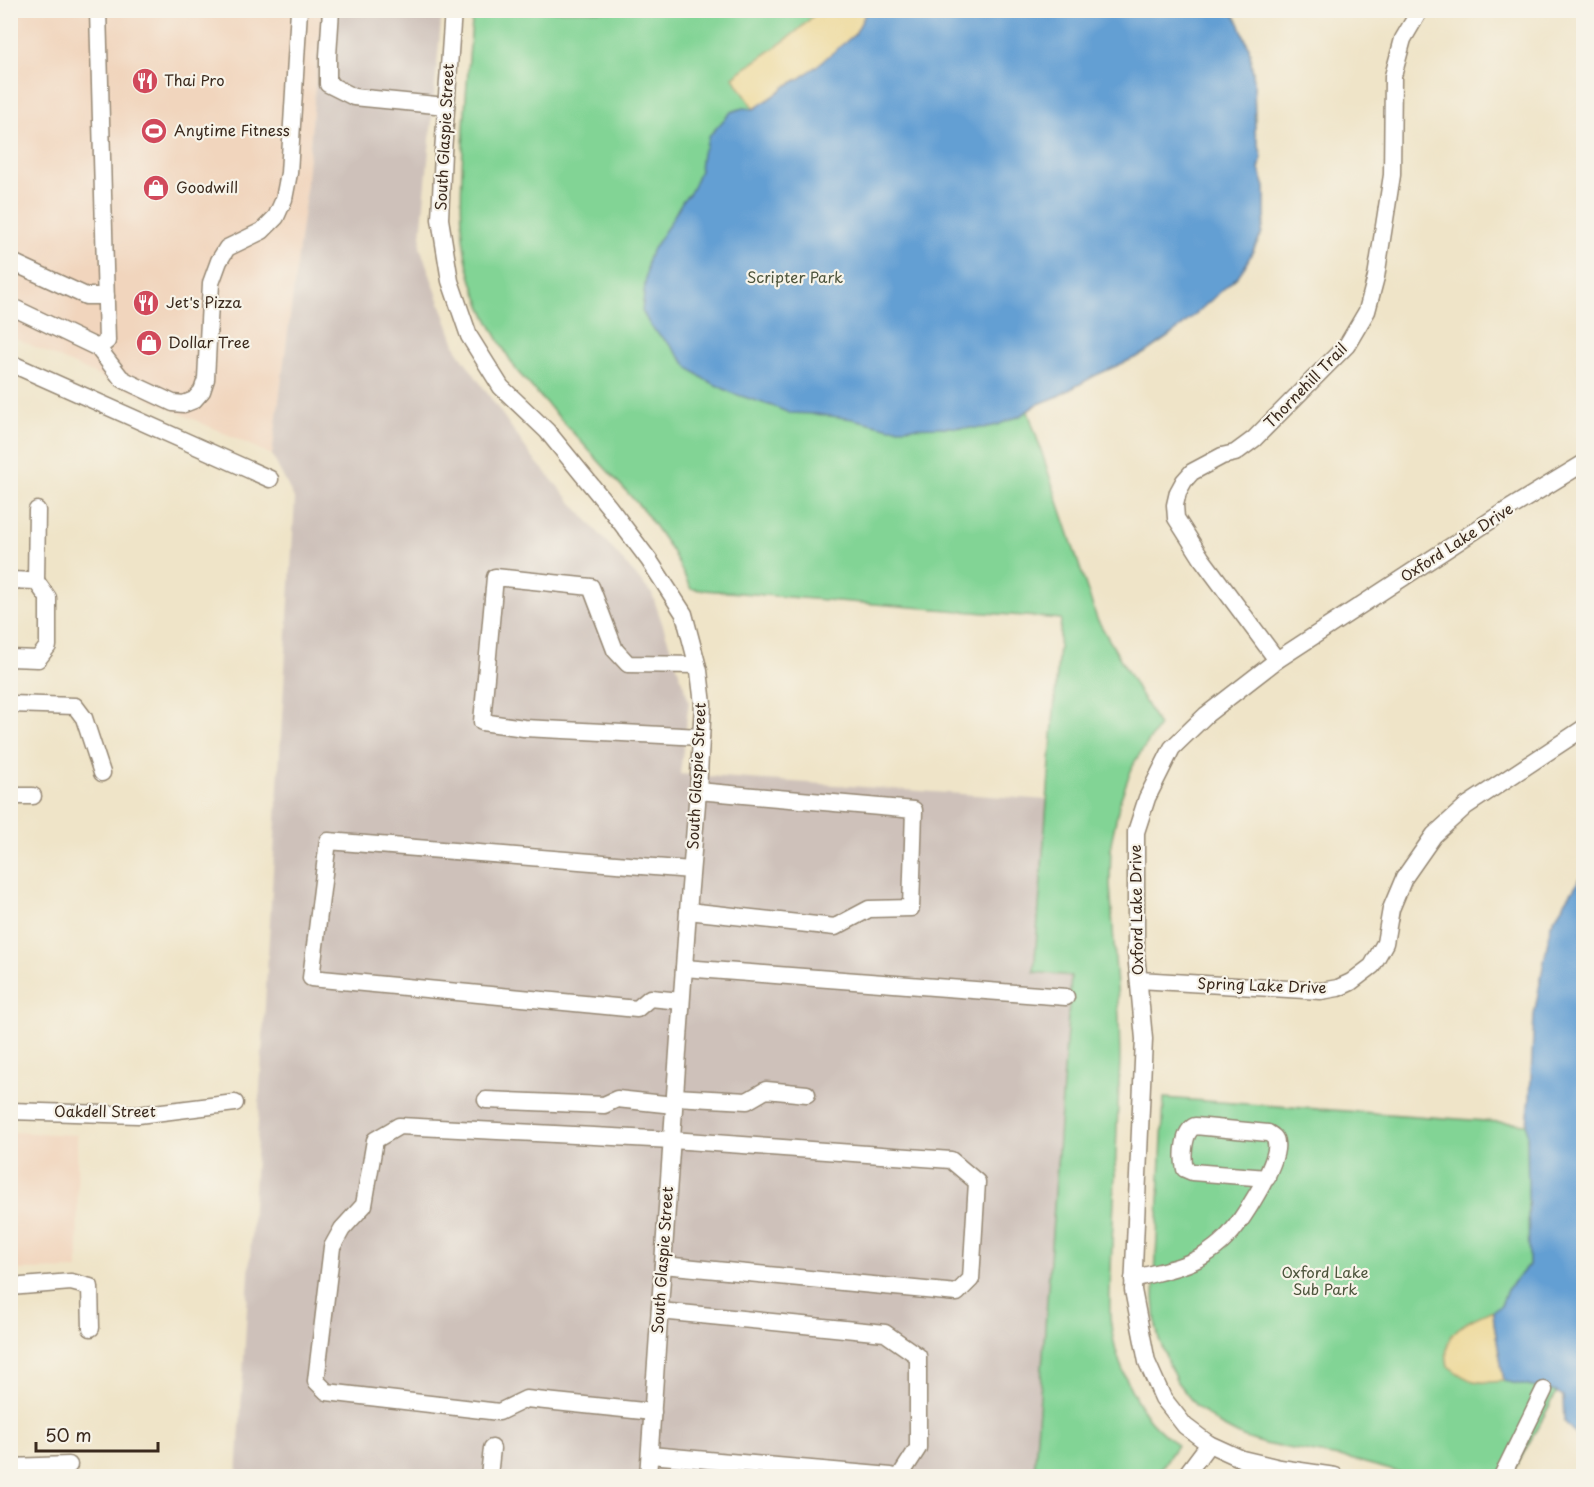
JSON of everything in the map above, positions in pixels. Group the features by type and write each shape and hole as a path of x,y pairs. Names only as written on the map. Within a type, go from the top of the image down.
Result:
{"street":[{"path":"98,10 107,341 98,348"},
{"path":"10,306 98,348 122,378 128,382 172,403 184,404 194,400 202,391 206,379 211,283 219,261 227,248 262,231 276,217 284,199 289,173 299,10"},
{"path":"331,10 328,84 354,97 446,106"},
{"name":"South Glaspie Street","path":"453,10 440,219 450,281 469,336 501,387 547,431 609,507 649,560 684,614 697,665 703,704 648,1476"},
{"name":"Thornehill Trail","path":"1277,660 1176,518 1175,505 1184,482 1192,472 1222,456 1235,453 1254,439 1347,345 1367,311 1376,277 1392,175 1393,76 1402,39 1420,10"},
{"path":"10,261 86,296 106,296"},
{"path":"10,363 270,479"},
{"name":"Oxford Lake Drive","path":"1335,1476 1280,1468 1242,1459 1209,1444 1185,1426 1163,1398 1147,1362 1133,1290 1144,1050 1136,953 1136,832 1147,798 1172,748 1206,715 1277,660 1502,513 1582,467"},
{"path":"10,658 38,659 48,646 48,598 36,581 37,510"},
{"path":"697,665 628,664 615,650 591,587 495,577 482,723 525,728 701,736"},
{"path":"10,580 36,581"},
{"path":"10,704 75,706 84,718 102,772"},
{"name":"Spring Lake Drive","path":"1139,980 1321,991 1338,988 1351,982 1372,966 1385,944 1391,909 1404,878 1434,835 1466,806 1584,728"},
{"path":"688,910 835,927 869,909 911,908 914,810 698,791"},
{"path":"10,796 33,796"},
{"path":"681,1001 650,998 637,1009 311,978 328,841 691,870"},
{"path":"684,968 1066,997"},
{"path":"486,1100 604,1105 617,1100 747,1101 766,1090 807,1094"},
{"name":"Oakdell Street","path":"10,1111 138,1115 235,1103"},
{"path":"653,1412 526,1399 499,1412 327,1392 316,1381 332,1247 342,1229 364,1205 375,1140 399,1126 672,1140 951,1160 977,1182 971,1279 957,1293 663,1265"},
{"path":"1133,1279 1190,1263 1225,1240 1236,1227 1267,1178 1277,1145 1275,1137 1268,1133 1195,1126 1190,1128 1186,1134 1183,1162 1185,1169 1192,1172 1267,1178"},
{"path":"10,1287 71,1282 90,1287 91,1328"},
{"path":"660,1311 885,1333 918,1356 918,1448 900,1476"},
{"path":"1502,1476 1544,1390"},
{"path":"1185,1476 1209,1444"},
{"path":"489,1476 492,1448"},
{"path":"650,1455 891,1476"},
{"path":"10,1467 69,1465"}],"shaded area":[{"path":"11,11 322,11 305,201 272,455 11,336"},
{"path":"322,11 442,11 420,247 457,350 532,457 652,594 689,701 680,774 1047,800 1034,971 1071,976 1034,1476 237,1476 295,500 272,455 305,201"},
{"path":"11,1132 77,1135 78,1269 11,1270"}],"green space":[{"name":"Scripter Park","path":"1231,10 1249,48 1254,80 1255,132 1262,157 1259,169 1265,187 1265,218 1261,235 1254,249 1238,276 1168,337 1143,354 1096,375 1028,411 1097,619 1159,726 1135,761 1120,801 1111,843 1110,884 1120,1060 1110,1321 1116,1350 1130,1387 1149,1419 1177,1445 1156,1476 1034,1476 1071,976 1034,972 1061,619 691,589 672,551 645,512 517,371 482,308 465,253 461,208 473,11"},
{"name":"Oxford Lake Sub Park","path":"1164,1098 1527,1124 1529,1265 1507,1290 1494,1323 1504,1381 1557,1392 1511,1476 1413,1476 1350,1459 1264,1444 1243,1437 1220,1425 1196,1406 1177,1382 1156,1326 1154,1297"}],"sand":[{"path":"817,11 867,11 855,34 834,53 754,109 733,77 788,38"},
{"path":"1493,1310 1504,1381 1474,1381 1448,1366 1448,1344 1457,1329"}],"water":[{"path":"867,11 1231,11 1239,23 1249,48 1254,80 1255,132 1262,157 1259,169 1265,187 1265,218 1261,235 1238,276 1181,327 1143,354 1036,405 1020,416 997,425 984,428 890,428 853,419 789,413 732,393 704,379 689,368 651,327 642,311 648,259 694,185 709,136 731,112 743,108 754,109 819,64 855,34"},
{"path":"1583,874 1583,1443 1564,1421 1563,1396 1557,1392 1504,1381 1493,1310 1501,1306 1507,1290 1529,1265 1527,1124 1534,1015 1551,924"}],"place":[{"name":"Thai Pro","path":"145,81"},
{"name":"Anytime Fitness","path":"154,131"},
{"name":"Goodwill","path":"156,188"},
{"name":"Jet's Pizza","path":"146,303"},
{"name":"Dollar Tree","path":"149,343"}]}
